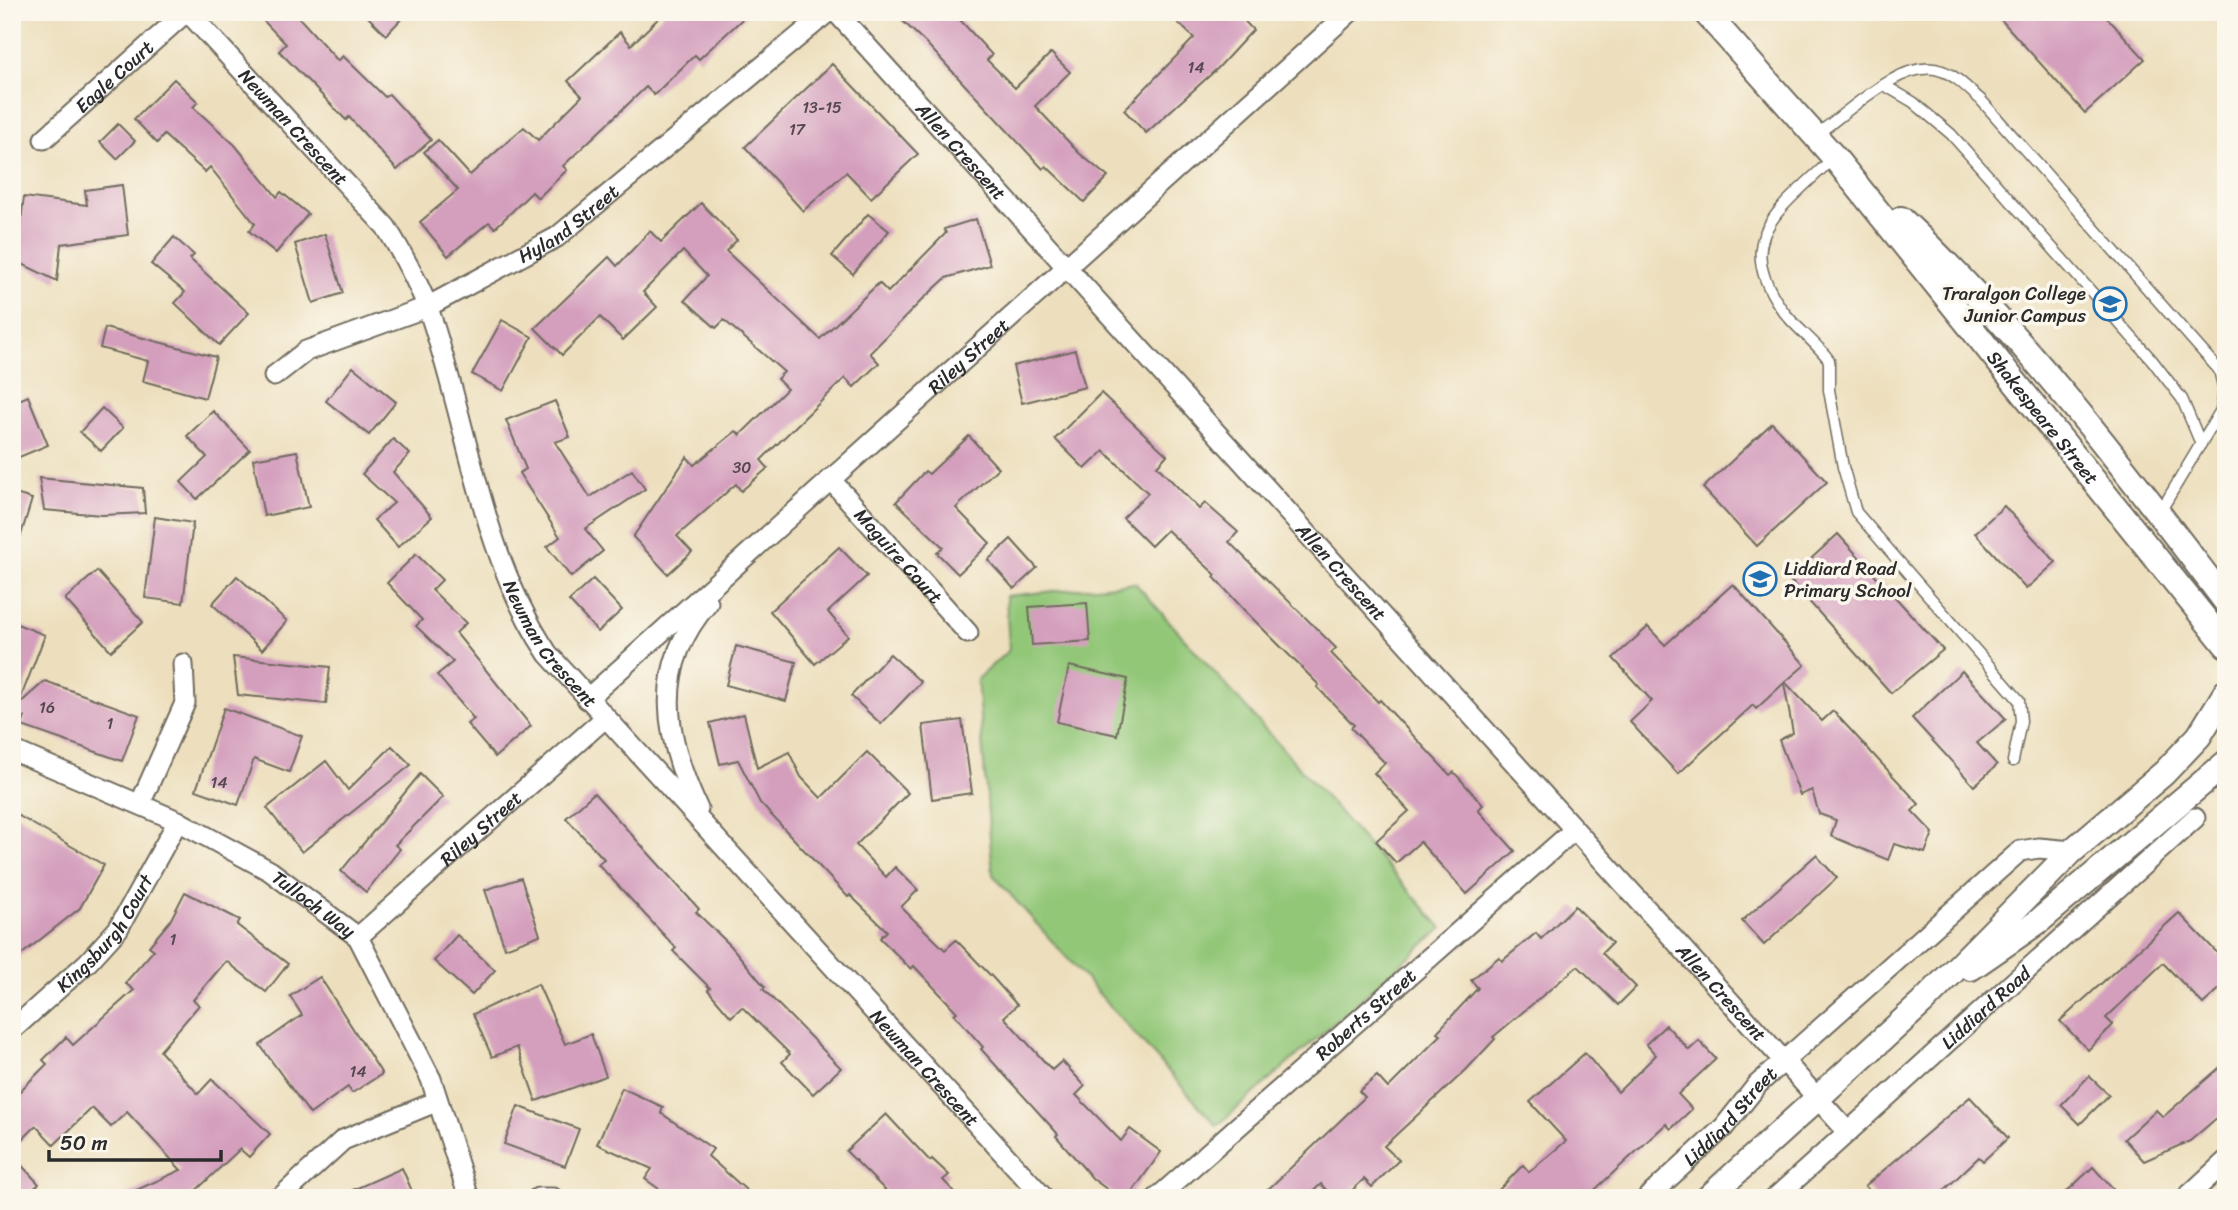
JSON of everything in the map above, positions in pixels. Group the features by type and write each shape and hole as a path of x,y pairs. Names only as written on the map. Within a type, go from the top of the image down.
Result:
{"street":[{"name":"Eagle Court","path":"44,139 187,12"},
{"name":"Newman Crescent","path":"187,12 386,227 427,307 488,517 524,619 548,654 1044,1198"},
{"name":"Hyland Street","path":"274,376 306,351 427,307 557,237 828,12"},
{"name":"Allen Crescent","path":"836,12 1848,1132"},
{"name":"Riley Street","path":"587,699 1350,12"},
{"name":"Shakespeare Street","path":"1705,12 1834,157 2226,645"},
{"name":"Shakespeare Street","path":"1834,157 1958,273 2017,340 2159,513 2226,602"},
{"name":"Maguire Court","path":"830,479 968,633"},
{"path":"707,828 682,776 670,732 668,696 674,658 694,619 764,539"},
{"path":"140,804 185,703 183,664"},
{"name":"Liddiard Road","path":"1708,1198 1922,1003 2071,851 2164,773 2199,736 2226,692"},
{"name":"Riley Street","path":"358,937 605,718"},
{"name":"Tulloch Way","path":"12,750 178,821 270,872 358,937 431,1079 469,1198"},
{"name":"Liddiard Road","path":"1922,1003 2039,921 2226,763"},
{"name":"Liddiard Road","path":"1775,1198 2195,818"},
{"name":"Kingsburgh Court","path":"12,1030 88,962 118,929 178,821"},
{"name":"Roberts Street","path":"1157,1198 1574,830"},
{"path":"1784,1063 2020,850 2039,848 2071,851"},
{"name":"Liddiard Street","path":"1647,1198 1724,1127 1758,1084 1784,1063"},
{"path":"281,1198 343,1140 438,1101"},
{"path":"2186,1198 2226,1161"},
{"path":"538,1198 553,1198"}],"lane":[{"path":"1815,135 1901,73 1921,67 1944,71 1981,100 2213,360 2222,380 2223,400 2201,444 2159,513"},
{"path":"1884,85 1913,102 1951,134 2152,360 2182,399 2201,444"},
{"path":"1834,157 1773,218 1758,244 1761,274 1782,310 1829,360 1829,390 1843,467 1856,512 2019,700 2021,720 2013,761"}],"green space":[{"path":"1135,583 1442,928 1217,1126 993,875 977,679 1009,650 1006,596"}],"building":[{"path":"255,12 294,12 338,61 343,56 385,97 389,94 431,140 397,170 349,117 346,120 279,51 286,44"},
{"path":"363,12 408,12 386,35"},
{"path":"665,12 750,12 699,59 695,55 654,95 646,87 563,166 567,170 538,198 532,192 495,228 489,222 448,256 420,222 458,190 424,152 438,140 470,175 524,127 538,140 582,96 568,81 620,32 631,45"},
{"path":"893,12 953,12 992,55 987,60 1015,88 1051,53 1070,72 1035,106 1079,153 1108,177 1084,202 1046,166 1043,169 926,43"},
{"path":"1167,12 1236,12 1253,30 1218,68 1146,133 1124,110 1194,38"},
{"path":"1994,12 2102,12 2145,59 2085,113"},
{"path":"832,64 918,154 871,198 846,172 803,211 745,147"},
{"path":"174,79 198,102 193,107 235,145 277,197 281,192 308,214 276,253 249,231 255,224 210,167 205,172 164,135 157,143 134,119"},
{"path":"118,124 135,141 117,159 100,142"},
{"path":"122,185 128,235 61,244 57,281 16,261 24,197 87,205 85,190"},
{"path":"701,203 737,240 726,251 820,339 879,283 888,292 946,233 944,229 976,219 990,265 946,278 923,299 870,353 879,363 854,387 845,378 761,460 768,468 741,491 736,484 677,536 692,552 668,574 633,537 687,457 694,465 736,431 740,435 787,389 777,379 784,372 724,320 716,328 685,300 707,276 683,251 643,292 657,307 623,340 600,317 562,355 535,328 609,257 617,266 650,231 661,242"},
{"path":"868,214 889,231 853,274 832,256"},
{"path":"325,234 343,293 313,303 295,244"},
{"path":"174,237 194,255 190,259 249,313 219,345 175,303 185,292 151,264"},
{"path":"502,320 532,337 503,391 472,374"},
{"path":"105,328 216,357 205,398 143,381 148,361 100,348"},
{"path":"1075,350 1085,387 1022,403 1013,366"},
{"path":"353,367 396,402 369,435 326,401"},
{"path":"1101,393 1167,455 1157,466 1199,509 1205,503 1238,532 1229,542 1336,648 1331,653 1378,702 1380,700 1450,775 1454,772 1483,805 1478,810 1515,851 1467,894 1420,842 1396,863 1376,841 1409,811 1374,773 1385,763 1351,728 1354,725 1317,687 1319,685 1245,611 1214,577 1216,575 1167,530 1151,546 1123,518 1148,493 1104,451 1085,469 1055,439"},
{"path":"28,396 48,445 12,460 12,403"},
{"path":"555,401 570,437 555,442 590,497 632,470 645,489 585,529 603,551 571,577 547,547 560,537 519,473 526,469 506,420"},
{"path":"102,408 123,428 101,451 80,432"},
{"path":"213,411 250,450 197,499 181,482 207,457 187,436"},
{"path":"1772,423 1827,482 1757,546 1703,488"},
{"path":"969,436 998,468 956,508 990,543 958,574 937,553 943,547 896,502 925,471 929,474"},
{"path":"393,439 410,454 393,472 432,517 398,547 374,520 394,503 362,474"},
{"path":"297,451 309,507 264,516 253,459"},
{"path":"39,478 143,488 145,513 102,515 44,510"},
{"path":"12,493 32,499 17,548 12,547"},
{"path":"2004,506 2056,562 2026,589 1975,533"},
{"path":"155,517 193,523 183,603 145,598"},
{"path":"1838,534 1943,650 1891,693 1789,579"},
{"path":"1011,539 1037,568 1014,589 988,560"},
{"path":"839,547 867,576 828,612 848,636 815,664 770,611"},
{"path":"416,554 442,580 432,590 466,623 456,633 531,726 495,757 467,724 474,719 437,675 453,662 416,626 422,620 387,583"},
{"path":"97,571 143,622 111,651 65,599"},
{"path":"237,576 287,621 262,650 212,604"},
{"path":"593,579 622,610 598,632 569,601"},
{"path":"1733,584 1805,665 1785,682 1822,721 1833,711 1919,804 1912,811 1933,833 1925,853 1894,844 1888,860 1831,836 1836,820 1819,814 1812,790 1800,795 1779,740 1793,733 1784,683 1756,709 1753,705 1678,774 1630,722 1652,701 1613,658 1648,627 1665,645"},
{"path":"1087,603 1090,641 1032,645 1029,607"},
{"path":"12,622 45,635 18,705 45,681 139,715 122,761 22,726 25,717 15,713 12,716"},
{"path":"736,646 796,662 786,701 726,685"},
{"path":"890,654 921,682 881,724 851,696"},
{"path":"233,657 330,667 326,704 238,695"},
{"path":"1069,666 1128,679 1117,735 1057,722"},
{"path":"1962,671 2006,719 1977,743 1997,765 1974,786 1912,718"},
{"path":"224,708 302,736 289,772 254,759 238,805 196,790"},
{"path":"744,714 757,768 789,752 801,777 821,798 867,752 908,793 856,845 886,877 895,867 918,890 901,907 945,950 956,940 994,979 1017,1005 1004,1017 1052,1070 1062,1061 1085,1086 1076,1095 1121,1141 1130,1129 1161,1152 1128,1198 1119,1198 1093,1179 1056,1136 1058,1134 981,1049 983,1047 954,1014 957,1012 914,966 911,969 880,938 887,931 850,895 848,897 760,803 738,760 720,764 710,723"},
{"path":"962,720 972,793 932,799 923,725"},
{"path":"392,746 411,765 302,852 267,808 326,761 348,790"},
{"path":"420,774 443,797 395,845 400,849 366,892 341,871"},
{"path":"594,793 699,909 696,912 731,946 765,987 763,989 841,1068 813,1094 782,1062 790,1054 742,1007 731,1017 708,990 710,988 673,951 676,948 598,864 604,859 566,818"},
{"path":"12,812 104,865 80,908 12,962"},
{"path":"1816,855 1837,878 1764,945 1742,921"},
{"path":"521,878 540,935 505,948 485,890"},
{"path":"185,892 240,920 237,925 288,964 266,992 226,961 193,1000 199,1005 160,1051 198,1094 212,1079 270,1134 249,1157 240,1149 188,1198 119,1198 181,1170 127,1112 111,1127 92,1108 54,1145 36,1126 12,1150 12,1099 47,1064 43,1060 66,1037 73,1045 134,990 125,983 154,950 149,946 170,921"},
{"path":"1575,906 1612,943 1602,953 1636,987 1618,1005 1578,966 1493,1037 1495,1039 1466,1070 1384,1146 1399,1160 1372,1187 1364,1179 1344,1198 1333,1198 1321,1184 1306,1198 1259,1198 1365,1097 1359,1091 1377,1076 1388,1088 1441,1035 1437,1032 1478,988 1471,980 1499,957 1502,961 1536,933 1541,939"},
{"path":"2179,913 2226,962 2226,983 2203,1004 2163,963 2106,1018 2113,1025 2088,1050 2060,1021"},
{"path":"457,935 495,970 472,995 434,961"},
{"path":"320,977 382,1074 352,1093 348,1087 310,1114 260,1045 302,1015 290,996"},
{"path":"538,984 565,1044 591,1034 606,1076 536,1101 517,1047 492,1057 473,1014"},
{"path":"1666,1025 1689,1050 1699,1041 1716,1059 1678,1094 1692,1109 1671,1129 1666,1124 1586,1198 1491,1198 1523,1165 1529,1172 1566,1141 1530,1102 1585,1053 1618,1092 1656,1055 1646,1044"},
{"path":"2226,1062 2226,1110 2190,1141 2144,1161 2124,1139 2156,1110 2163,1117"},
{"path":"2089,1076 2109,1095 2080,1124 2061,1105"},
{"path":"622,1088 663,1107 661,1113 713,1149 708,1156 755,1198 672,1198 645,1179 652,1169 597,1144"},
{"path":"1970,1097 2008,1138 1983,1161 1979,1157 1936,1198 1876,1198 1865,1186"},
{"path":"518,1106 579,1129 565,1166 504,1144"},
{"path":"886,1114 930,1161 932,1159 949,1175 943,1180 960,1198 893,1198 846,1151"},
{"path":"12,1155 39,1184 23,1198 12,1188"},
{"path":"2093,1167 2121,1198 2060,1198"},
{"path":"402,1168 415,1198 335,1198"}],"place":[{"name":"Traralgon College Junior Campus","path":"2110,304"},
{"name":"Liddiard Road Primary School","path":"1760,579"}]}
